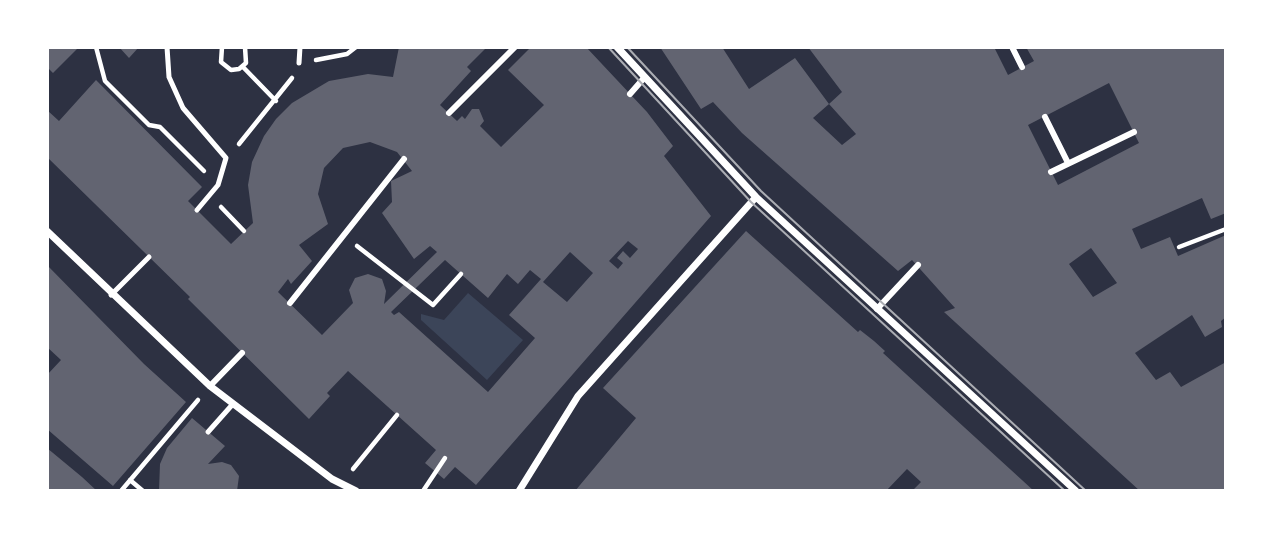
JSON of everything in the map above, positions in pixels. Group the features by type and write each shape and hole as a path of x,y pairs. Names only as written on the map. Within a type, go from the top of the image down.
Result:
{"street":[{"path":"449,113 515,47"},
{"path":"617,47 756,197 1076,491"},
{"path":"1012,47 1022,67"},
{"path":"630,93 644,78"},
{"path":"1045,117 1068,163"},
{"path":"1051,172 1134,132"},
{"path":"290,303 404,159"},
{"path":"519,491 578,396 756,197"},
{"path":"47,231 111,295 232,405 356,491"},
{"path":"877,309 918,265"},
{"path":"210,386 242,353"}],"lane":[{"path":"167,47 169,77 183,108 226,158 218,185 197,210"},
{"path":"299,63 300,47"},
{"path":"111,295 149,257"},
{"path":"208,432 232,405"}],"path":[{"path":"96,47 105,81 149,125 160,127 218,185"},
{"path":"222,47 219,57 223,65 231,70 243,67 248,58 245,47"},
{"path":"226,158 276,101 299,63 346,54 356,47"},
{"path":"243,67 276,101"},
{"path":"211,196 244,231"},
{"path":"1179,247 1226,229"},
{"path":"343,235 433,304 461,274"},
{"path":"121,491 210,386"},
{"path":"341,483 397,415"},
{"path":"423,491 445,458"},
{"path":"130,480 143,491"}],"shaded area":[{"path":"468,293 523,340 487,380 421,320 421,314 444,320"}],"building":[{"path":"47,47 79,47 53,73 47,67"},
{"path":"119,47 139,47 129,58"},
{"path":"399,47 487,47 467,67 471,71 440,105 457,121 462,116 465,119 472,109 479,109 484,121 480,126 501,147 544,105 508,70 531,47 586,47 647,112 673,146 664,156 711,216 476,485 455,467 444,479 425,463 436,450 348,371 327,393 330,396 309,419 188,299 190,297 47,157 47,110 59,121 96,80 202,187 188,201 231,244 253,223 248,185 252,162 264,136 276,119 292,103 329,81 368,74 393,77","holes":["370,142 397,152 412,171 391,181 392,202 382,213 414,259 430,246 437,252 384,304 386,291 382,279 368,274 355,278 349,290 353,303 322,335 278,292 288,279 291,284 312,261 299,245 328,224 318,194 324,168 343,148","628,241 638,249 630,258 623,251 617,258 623,263 618,269 609,261","570,252 593,273 567,302 543,282","445,260 488,298 507,274 518,284 530,270 541,279 509,315 535,338 488,392 399,312 394,315 391,312"]},
{"path":"660,47 722,47 749,89 795,58 829,104 842,92 808,47 994,47 1008,75 1034,61 1026,47 1226,47 1226,213 1211,219 1202,198 1132,229 1141,249 1170,237 1178,256 1226,235 1226,317 1221,321 1222,327 1205,337 1192,315 1135,353 1156,380 1170,372 1181,387 1226,362 1226,491 1140,491 944,312 955,308 912,260 898,271 742,133 713,102 701,109","holes":["1109,83 1139,143 1058,185 1028,125","829,104 856,134 842,145 813,118","1091,248 1117,283 1093,297 1069,264"]},
{"path":"746,231 858,332 860,330 874,341 885,351 883,353 1034,491 912,491 921,482 907,469 886,491 575,491 636,418 603,388"},
{"path":"47,265 144,364 186,402 113,486 47,429 47,375 61,360 47,347"},
{"path":"192,418 225,446 208,464 222,462 231,465 239,476 237,491 159,491 160,464 167,448"},
{"path":"47,448 82,477 97,491 47,491"}],"tram line":[{"path":"608,47 751,202 1065,491"},
{"path":"627,47 761,191 1086,491"}]}
